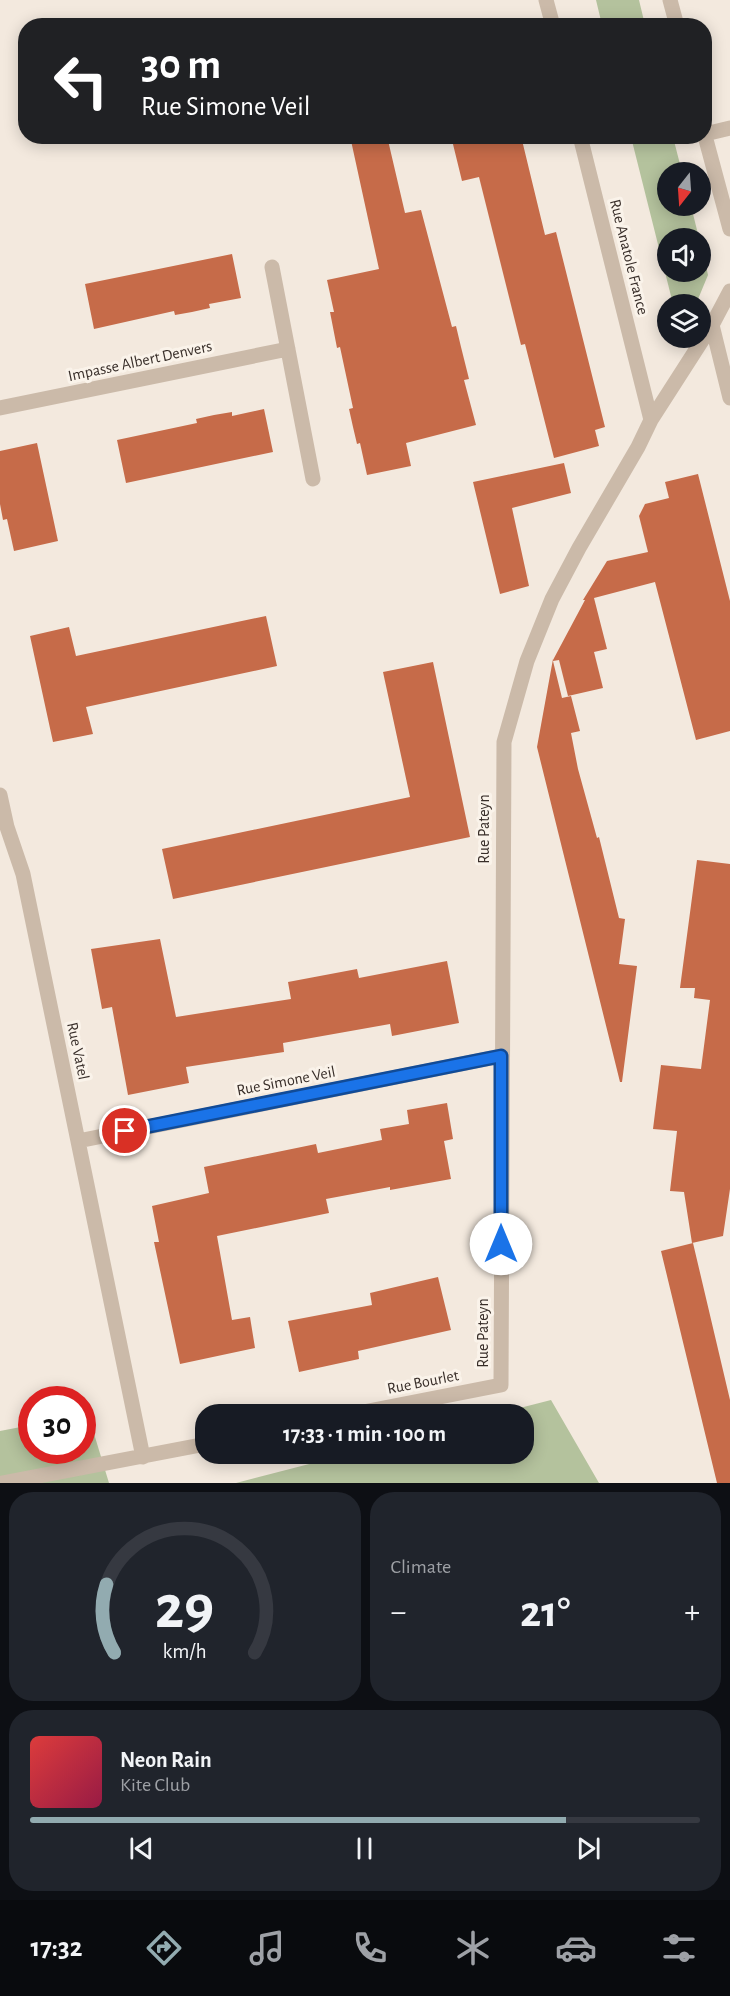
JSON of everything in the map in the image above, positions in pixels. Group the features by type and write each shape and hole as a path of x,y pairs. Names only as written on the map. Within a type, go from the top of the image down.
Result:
{"street":[{"path":"546,0 551,18"},
{"path":"670,0 675,18"},
{"path":"712,133 730,128"},
{"name":"Rue Anatole France","path":"582,144 651,420"},
{"path":"707,144 730,229"},
{"path":"272,267 313,479"},
{"path":"730,291 712,325 730,398"},
{"name":"Rue Pateyn","path":"501,1385 502,764 506,733 527,661 552,599 651,420 712,325"},
{"name":"Impasse Albert Denvers","path":"0,408 288,349"},
{"name":"Rue Vatel","path":"0,795 7,827 24,874 143,1457"},
{"name":"Rue Simone Veil","path":"78,1141 501,1056"},
{"name":"Rue Bourlet","path":"404,1404 501,1385"},
{"path":"2,1483 195,1446"}],"green space":[{"path":"596,0 639,0 643,18 600,18"},
{"path":"633,144 675,144 679,162 657,162 657,216 694,216 696,228 657,228 657,240"},
{"path":"667,282 705,282 700,294 670,294"},
{"path":"551,1400 599,1483 236,1483 309,1464 534,1464 534,1404"},
{"path":"18,1428 18,1464 96,1464 96,1440 109,1483 0,1483 0,1431"}],"building":[{"path":"352,144 389,144 405,213 421,210 452,327 456,326 469,379 464,380 476,425 406,443 411,466 367,475 349,409 353,408 340,347 337,348 330,312 334,312 327,280 379,269"},
{"path":"453,144 523,144 545,235 556,232 605,427 595,430 599,446 554,458 525,344 521,345 479,177 462,181"},
{"path":"232,254 241,298 209,304 210,308 192,312 175,315 174,311 94,329 85,284"},
{"path":"264,409 273,452 126,483 117,440 197,423 196,419 214,415 232,412 232,416"},
{"path":"37,443 58,541 14,551 7,519 3,520 0,504 0,451"},
{"path":"564,463 571,493 512,508 529,586 500,594 473,482"},
{"path":"698,474 730,601 730,731 696,740 655,582 594,598 607,649 594,652 603,688 568,696 559,660 553,661 562,698 571,696 580,731 571,733 578,769 597,838 599,837 619,918 625,919 619,964 637,966 622,1082 620,1082 537,747 553,659 585,600 583,600 607,561 648,552 639,516 645,504 669,498 665,482"},
{"path":"266,616 277,666 86,707 93,734 53,742 30,636 69,627 76,656"},
{"path":"433,662 470,837 173,899 162,849 410,797 383,672"},
{"path":"697,860 730,864 730,1189 723,1236 692,1243 684,1192 670,1191 677,1131 653,1129 661,1065 701,1069 710,1000 694,998 695,988 680,988"},
{"path":"160,939 176,1017 291,999 288,982 357,969 359,978 447,961 459,1023 392,1036 390,1024 283,1043 284,1052 186,1067 189,1083 128,1095 112,1007 102,1009 91,949"},
{"path":"447,1103 453,1139 444,1141 451,1179 326,1199 329,1213 217,1236 232,1320 250,1317 255,1348 180,1364 154,1242 159,1242 152,1206 209,1193 204,1167 316,1144 318,1153 382,1140 380,1129 409,1124 407,1110"},
{"path":"693,1243 730,1400 730,1483 717,1483 661,1251"},
{"path":"438,1277 451,1330 358,1351 359,1359 299,1372 288,1321 372,1305 370,1293"}],"route":[{"path":"125,1131 501,1056 501,1244"}]}
